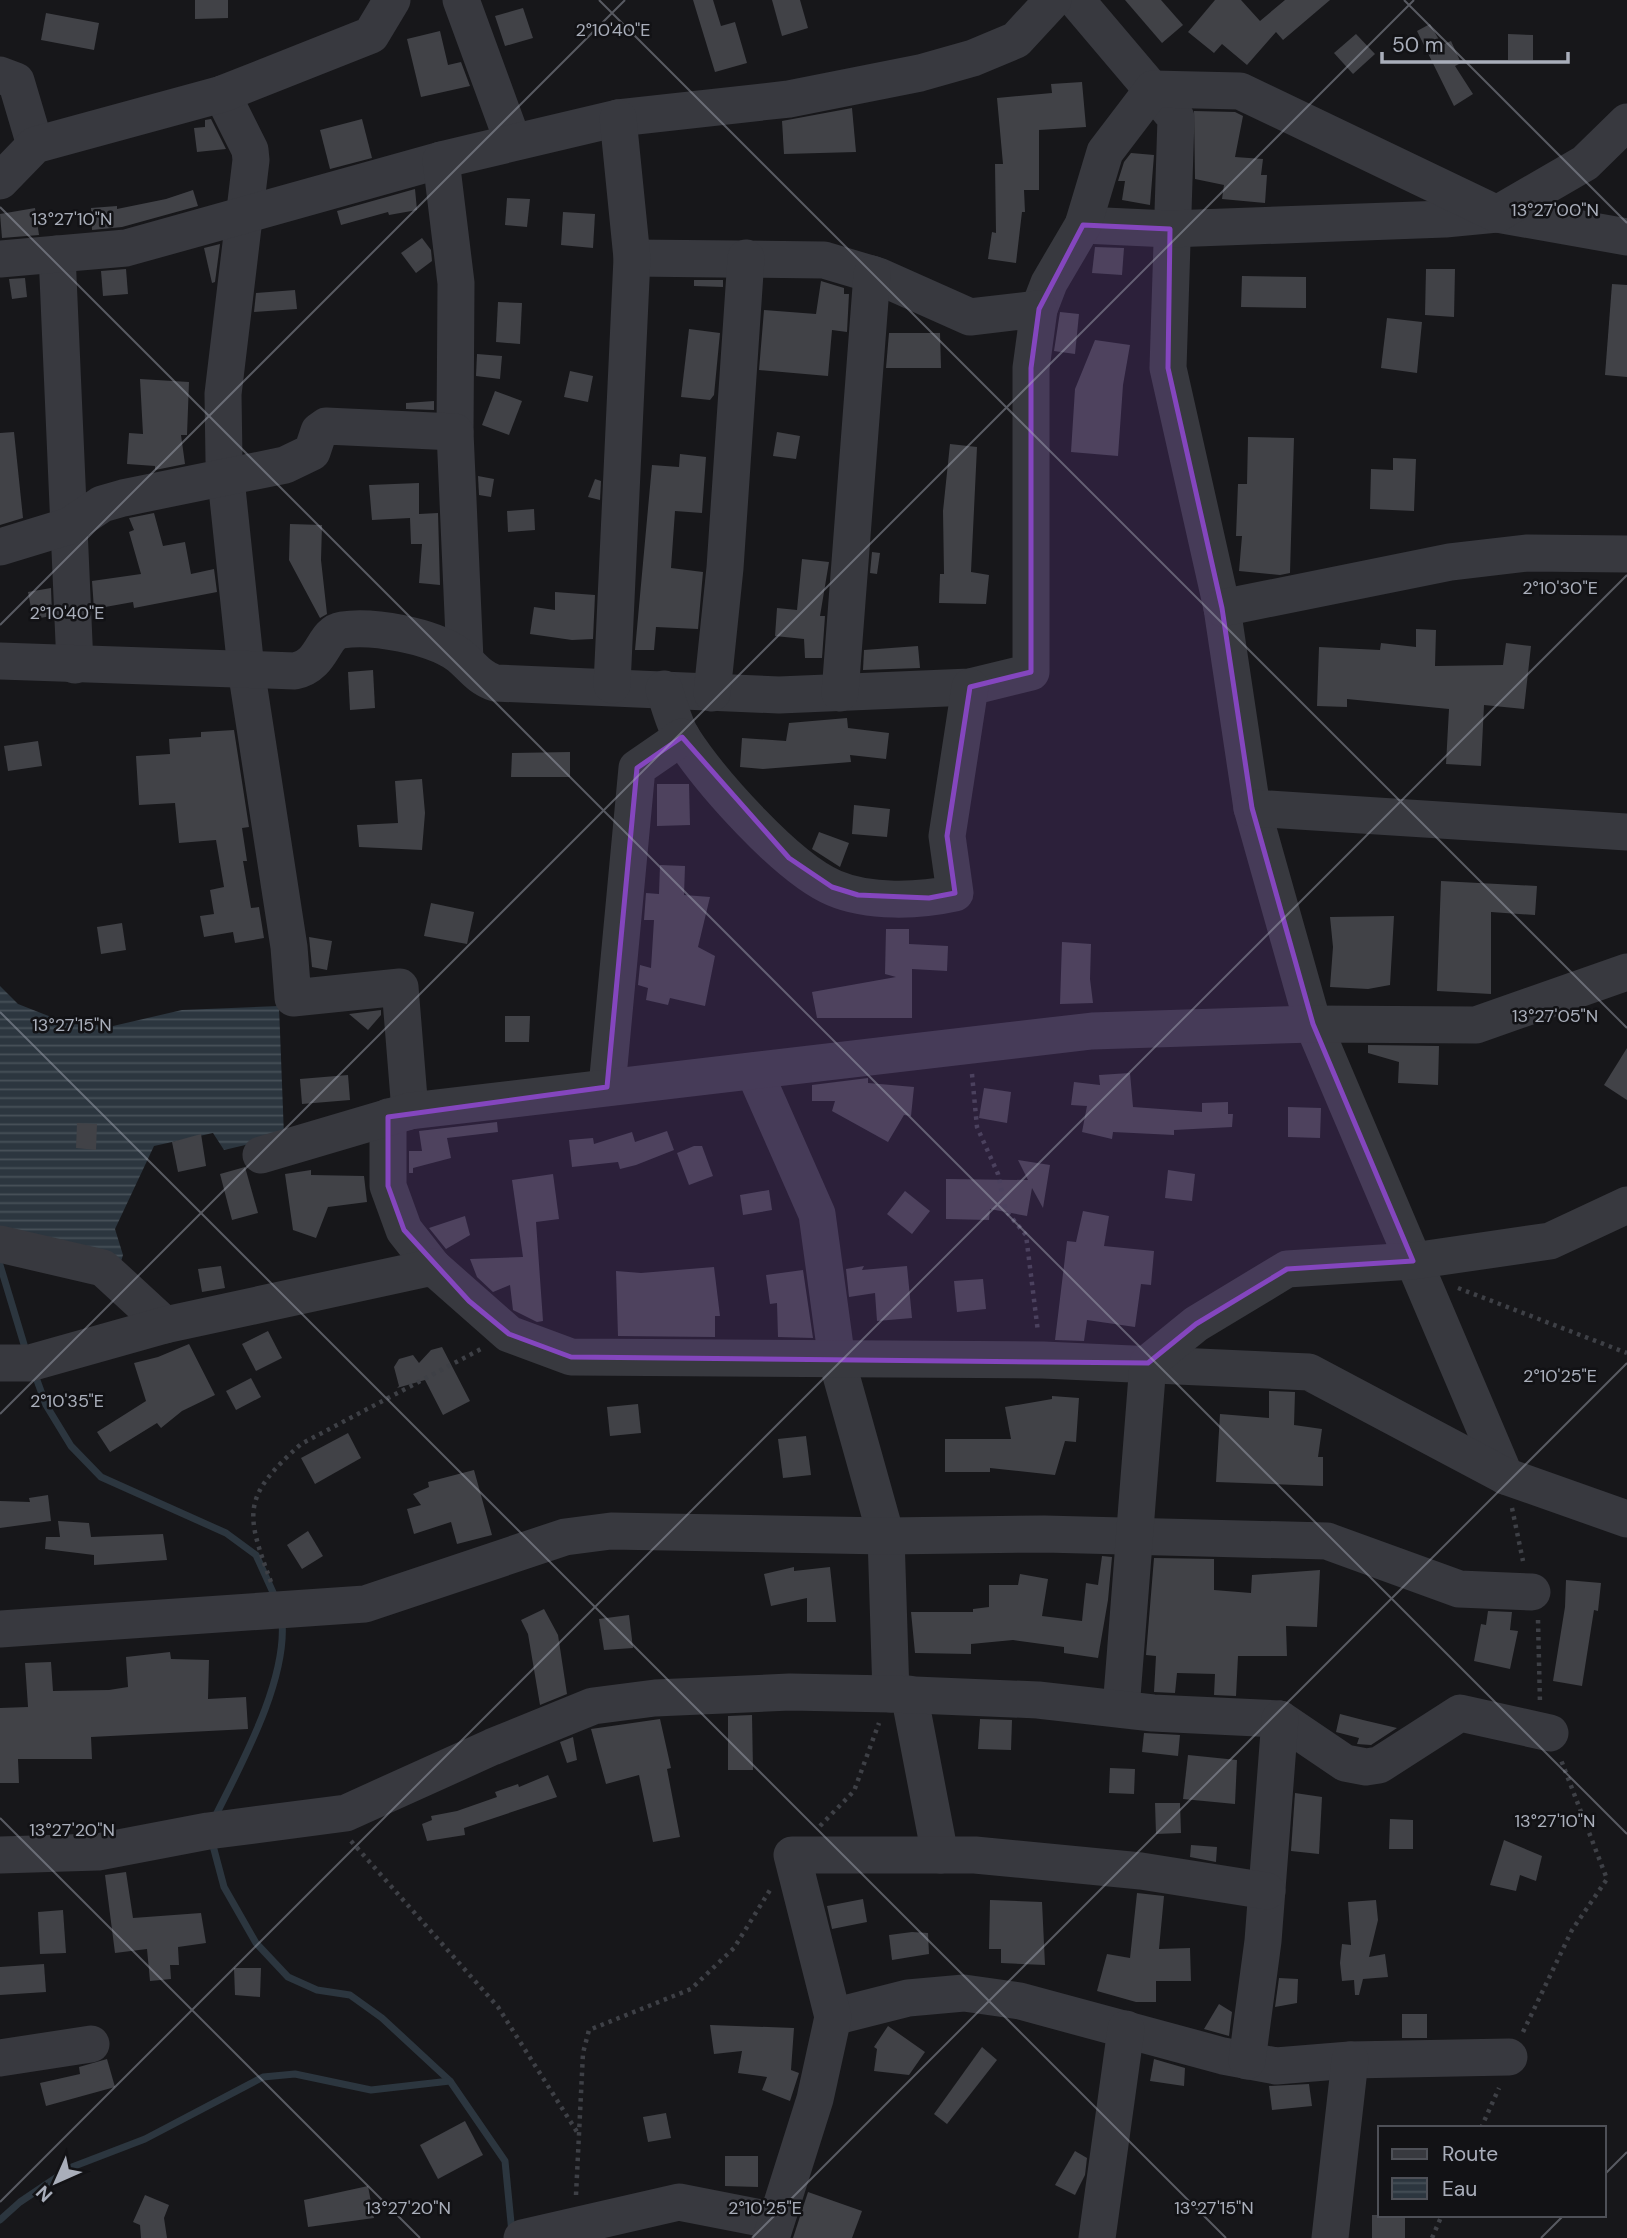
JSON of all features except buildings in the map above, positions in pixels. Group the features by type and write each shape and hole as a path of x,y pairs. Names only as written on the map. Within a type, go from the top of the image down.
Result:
{"street":[{"path":"0,181 35,145 222,94 371,35 392,0"},
{"path":"461,0 513,142"},
{"path":"0,259 126,248 441,160 618,118 759,104 920,73 973,58 1016,40 1053,0"},
{"path":"1076,0 1176,118 1170,229 1168,368 1222,608 1252,807 1313,1024 1505,1476"},
{"path":"0,75 16,81 35,145"},
{"path":"1153,89 1240,91 1497,214"},
{"path":"0,662 303,669 319,657 331,636 342,630 383,631 421,638 442,646 465,660 478,675 495,683 612,685 712,692 840,693 970,687 1031,672 1031,368 1039,309 1049,283 1083,225 1105,152 1153,89"},
{"path":"222,94 250,150 251,176 243,217 235,314 223,394 225,479 246,669 289,947 293,998 400,987 399,1114 388,1186 404,1230 433,1267 509,1334 571,1357 837,1361 1043,1360 1308,1372 1505,1476 1627,1519"},
{"path":"612,685 632,258 618,118"},
{"path":"1497,214 1585,163 1627,121"},
{"path":"441,160 456,282 455,432 465,660"},
{"path":"1083,225 1170,229 1445,219 1497,214 1627,237"},
{"path":"57,254 75,665"},
{"path":"632,258 824,260 872,274 970,317 1039,309"},
{"path":"712,692 725,568 746,258"},
{"path":"840,693 872,274"},
{"path":"0,547 69,526 102,504 285,465 306,457 314,450 319,431 326,426 455,432"},
{"path":"1222,608 1450,562 1528,553 1627,554"},
{"path":"664,689 682,737 733,800 789,858 832,887 858,895 929,898 955,893 947,836 970,687"},
{"path":"607,1087 637,768 682,737"},
{"path":"1252,807 1627,832"},
{"path":"261,1155 399,1114 1092,1031 1313,1024 1476,1025 1627,972"},
{"path":"754,1071 817,1214 837,1361 886,1536 900,1694 940,1855"},
{"path":"1121,1709 1148,1363 1196,1324 1287,1269 1413,1261 1550,1241 1627,1205"},
{"path":"0,1244 103,1268 165,1325"},
{"path":"0,1363 30,1363 165,1325 433,1267"},
{"path":"0,1629 365,1604 576,1535 611,1531 886,1536 1135,1536 1327,1541 1458,1589 1532,1592"},
{"path":"0,1855 98,1852 208,1830 346,1813 492,1746 593,1706 655,1698 790,1692 900,1694 1038,1700 1121,1709 1280,1719 1345,1763 1366,1767 1379,1765 1460,1713 1550,1733"},
{"path":"1247,2061 1266,1891 1280,1719"},
{"path":"522,2238 578,2228 679,2202 773,2230 815,2099 833,2017 792,1855 975,1855 1141,1871 1266,1891"},
{"path":"833,2017 908,1998 964,1993 1020,2001 1247,2061 1276,2066 1350,2060 1509,2057"},
{"path":"1097,2238 1126,2029"},
{"path":"0,2058 91,2044"},
{"path":"1330,2238 1350,2060"}],"path":[{"path":"970,1046 977,1128 998,1174 1006,1211 1026,1235 1032,1301 1043,1360"},
{"path":"1413,1261 1446,1283 1627,1353"},
{"path":"281,1609 253,1532 253,1505 269,1478 302,1444 509,1334"},
{"path":"1482,2126 1509,2057 1542,2000 1572,1930 1607,1880 1541,1710 1538,1614 1505,1476"},
{"path":"328,1815 498,2007 579,2136"},
{"path":"578,2228 576,2200 583,2053 589,2030 691,1989 734,1948"},
{"path":"1432,2238 1441,2217"}],"highlighted area":[{"path":"1083,225 1170,229 1168,368 1222,608 1252,808 1313,1024 1413,1261 1287,1269 1196,1324 1148,1363 571,1357 509,1334 469,1301 404,1230 388,1186 388,1117 607,1087 637,768 682,737 789,858 832,887 858,895 929,898 955,893 947,836 970,687 1031,672 1031,368 1039,309"}],"water":[{"path":"0,986 18,1004 69,1024 113,1026 182,1010 279,1006 284,1136 224,1150 213,1133 154,1146 115,1229 123,1255 119,1268 0,1228"}],"waterway":[{"path":"0,1265 26,1351"},
{"path":"34,1372 46,1405 71,1446 101,1477 226,1533 256,1555 276,1599"},
{"path":"214,1819 249,1748 270,1696 282,1645 282,1621"},
{"path":"212,1842 224,1887 256,1943 288,1977 317,1990 350,1995 382,2018 450,2081"},
{"path":"0,2220 20,2202 72,2167 145,2139 263,2077 295,2074 371,2090 450,2081 505,2161 512,2233"}]}
